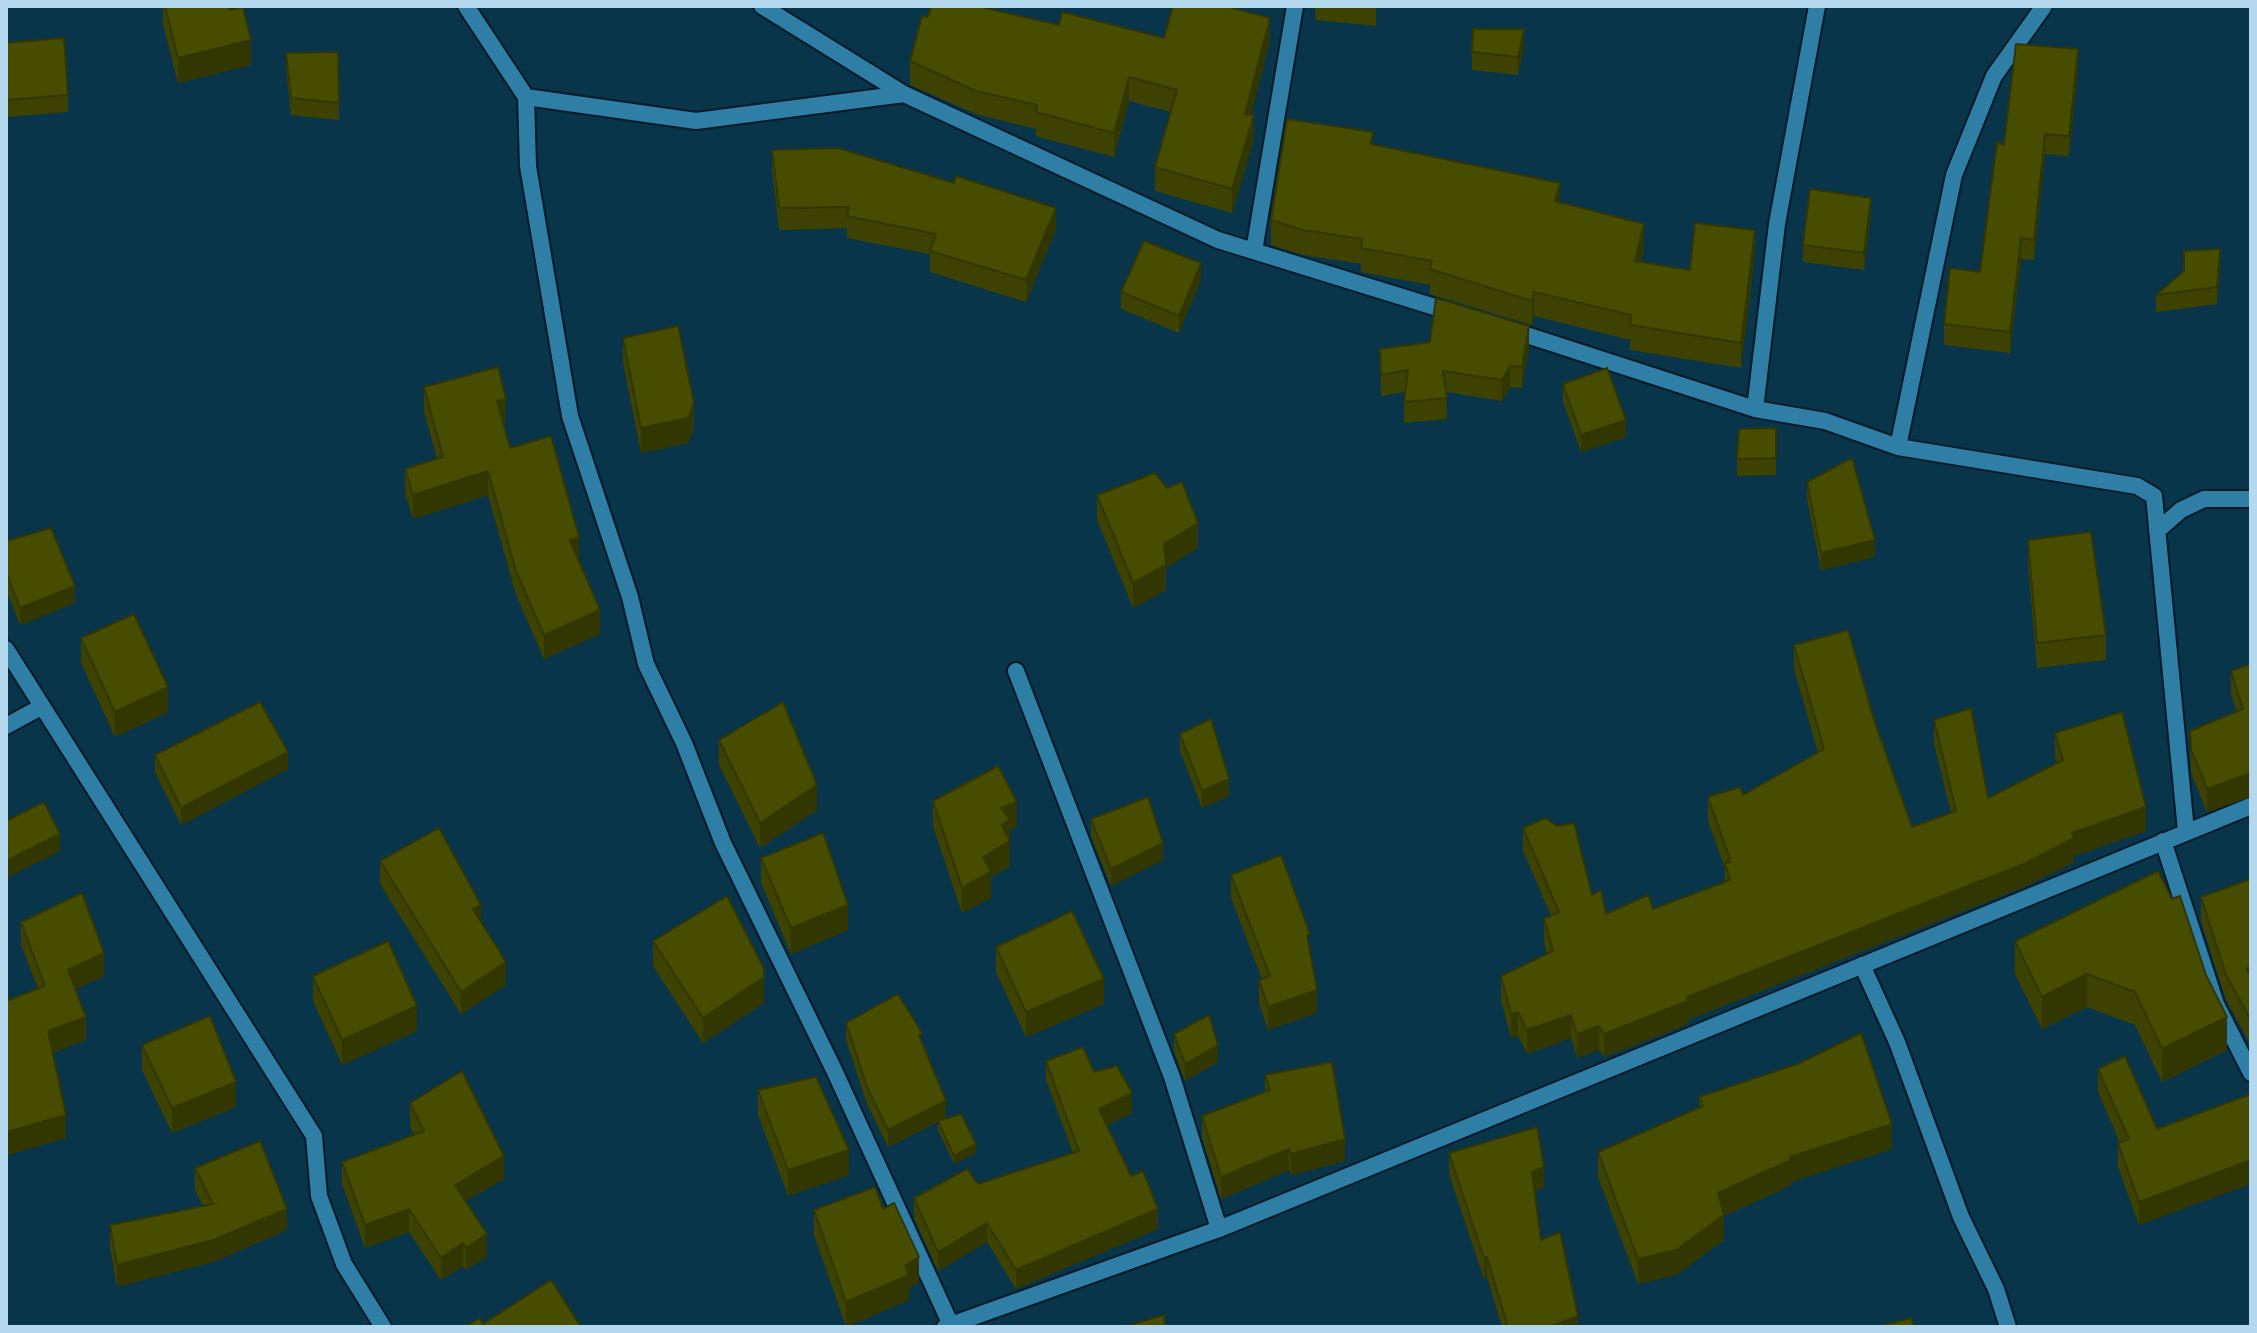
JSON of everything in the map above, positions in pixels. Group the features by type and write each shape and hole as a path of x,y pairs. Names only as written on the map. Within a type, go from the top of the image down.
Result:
{"street":[{"path":"466,6 526,97 528,166 570,416 630,597 646,664 684,743 723,843 834,1070 948,1326 1219,1229 2251,806"},
{"path":"762,6 904,94 1218,240 1467,316"},
{"path":"1254,251 1295,6"},
{"path":"1755,409 1777,224 1817,6"},
{"path":"1898,447 1954,175 1994,76 2044,6"},
{"path":"526,97 696,121 904,94"},
{"path":"1497,326 1755,409 1825,421 1898,447 2137,486 2154,496 2186,831"},
{"path":"2157,531 2181,510 2204,499 2251,499"},
{"path":"6,649 314,1136 319,1196 344,1264 383,1327"},
{"path":"1016,671 1172,1077 1219,1229"},
{"path":"6,726 41,707"},
{"path":"2163,841 2216,1004 2251,1073"},
{"path":"1862,965 1897,1042 1961,1217 1996,1289 2008,1327"}],"building":[{"path":"165,6 229,6 230,10 243,7 251,40 178,58"},
{"path":"931,6 985,6 1059,25 1062,12 1164,38 1173,6 1225,6 1270,18 1245,114 1254,115 1232,189 1155,167 1177,90 1129,77 1114,133 1036,112 1037,105 976,91 910,61 922,16 928,17"},
{"path":"1473,29 1524,29 1518,57 1472,52"},
{"path":"64,38 68,95 6,100 6,43"},
{"path":"2016,44 2078,49 2069,136 2045,134 2034,240 2021,238 2010,332 1944,324 1950,268 1980,272 1997,142 2004,145"},
{"path":"338,52 339,103 291,98 286,53"},
{"path":"1287,119 1373,132 1371,144 1560,183 1555,201 1644,224 1635,261 1690,270 1695,223 1755,230 1741,343 1630,325 1631,315 1534,292 1532,301 1430,269 1432,261 1361,248 1362,239 1303,230 1271,220"},
{"path":"838,148 954,183 956,176 1056,208 1026,280 930,251 936,234 847,216 849,207 779,208 772,150"},
{"path":"1810,189 1871,198 1864,253 1803,245"},
{"path":"1144,241 1201,263 1179,316 1121,292"},
{"path":"2220,249 2217,287 2156,295 2184,271 2184,251"},
{"path":"1436,298 1529,326 1522,367 1510,366 1502,380 1443,371 1447,398 1404,402 1408,370 1381,375 1380,349 1430,342"},
{"path":"678,326 694,403 688,418 641,428 623,338"},
{"path":"498,367 506,399 497,401 510,448 551,436 579,537 570,540 600,610 544,635 516,571 488,471 413,495 405,469 443,457 424,387"},
{"path":"1607,368 1626,420 1581,435 1563,384"},
{"path":"1776,428 1776,458 1737,459 1739,429"},
{"path":"1852,458 1875,540 1821,553 1807,482"},
{"path":"1155,473 1167,488 1182,482 1198,523 1164,544 1166,565 1133,583 1097,495"},
{"path":"51,528 75,586 20,608 6,572 6,541"},
{"path":"2091,532 2106,635 2037,643 2028,540"},
{"path":"134,614 168,687 115,712 81,638"},
{"path":"1848,630 1875,723 1912,827 1956,811 1934,720 1971,708 1988,798 2063,760 2055,733 2122,712 2146,807 2072,833 2074,838 2026,863 1687,997 1688,1001 1604,1034 1599,1026 1577,1034 1571,1015 1527,1030 1518,1012 1511,1014 1501,976 1553,951 1544,919 1559,912 1523,828 1546,818 1557,826 1574,823 1592,895 1601,890 1606,914 1648,895 1653,909 1730,880 1725,863 1731,862 1708,797 1740,787 1743,795 1824,749 1794,645"},
{"path":"2251,664 2251,773 2207,789 2191,749 2190,731 2243,709 2231,671"},
{"path":"260,702 288,752 181,808 155,755"},
{"path":"783,702 817,785 760,823 719,740"},
{"path":"1211,719 1229,779 1202,791 1180,734"},
{"path":"998,766 1017,802 1001,808 1010,819 1002,825 1010,841 983,857 991,872 962,888 933,801"},
{"path":"1148,797 1163,843 1111,869 1091,819"},
{"path":"44,802 60,834 8,860 6,821"},
{"path":"439,828 481,905 473,909 506,962 461,992 380,861"},
{"path":"823,833 848,905 791,928 761,858"},
{"path":"1281,855 1310,934 1307,935 1317,990 1268,1007 1259,980 1270,976 1231,875"},
{"path":"2158,871 2172,899 2180,896 2206,975 2227,1017 2162,1049 2135,992 2087,974 2042,997 2015,941"},
{"path":"2251,879 2251,967 2246,969 2251,975 2251,1020 2226,975 2201,897"},
{"path":"82,893 104,953 68,970 86,1017 48,1031 66,1115 7,1132 6,1001 45,986 21,922"},
{"path":"727,896 764,969 764,977 703,1018 653,941"},
{"path":"1072,911 1104,979 1026,1012 996,947"},
{"path":"388,941 417,1006 342,1040 313,976"},
{"path":"898,994 922,1033 919,1035 946,1101 888,1130 867,1087 846,1023"},
{"path":"1209,1015 1218,1045 1185,1064 1174,1034"},
{"path":"210,1016 236,1082 172,1108 142,1045"},
{"path":"1861,1033 1892,1124 1790,1157 1791,1160 1718,1193 1724,1215 1676,1250 1638,1259 1598,1152 1703,1106 1699,1097 1800,1063"},
{"path":"1083,1047 1094,1072 1117,1066 1132,1093 1099,1109 1131,1176 1143,1171 1158,1209 1016,1270 987,1223 938,1252 914,1198 967,1169 978,1184 1079,1151 1046,1061"},
{"path":"2125,1056 2157,1129 2251,1094 2251,1160 2139,1202 2118,1143 2129,1139 2098,1069"},
{"path":"1332,1062 1345,1139 1291,1154 1289,1149 1221,1177 1202,1116 1270,1090 1265,1075"},
{"path":"462,1071 504,1156 455,1185 487,1234 466,1248 463,1243 441,1258 409,1209 365,1225 342,1162 424,1131 410,1103"},
{"path":"816,1077 849,1150 788,1170 758,1090"},
{"path":"961,1114 976,1144 954,1156 938,1121"},
{"path":"1537,1127 1544,1167 1532,1172 1541,1240 1560,1232 1578,1316 1549,1327 1508,1327 1487,1257 1484,1258 1449,1153"},
{"path":"260,1141 287,1209 213,1240 117,1265 110,1225 213,1204 195,1168"},
{"path":"875,1187 883,1209 894,1203 919,1257 905,1266 909,1275 846,1302 814,1210"},
{"path":"551,1280 581,1327 464,1327 480,1318 483,1324"},
{"path":"1164,1315 1165,1327 1123,1327"},
{"path":"1911,1318 1914,1327 1877,1327"}]}
